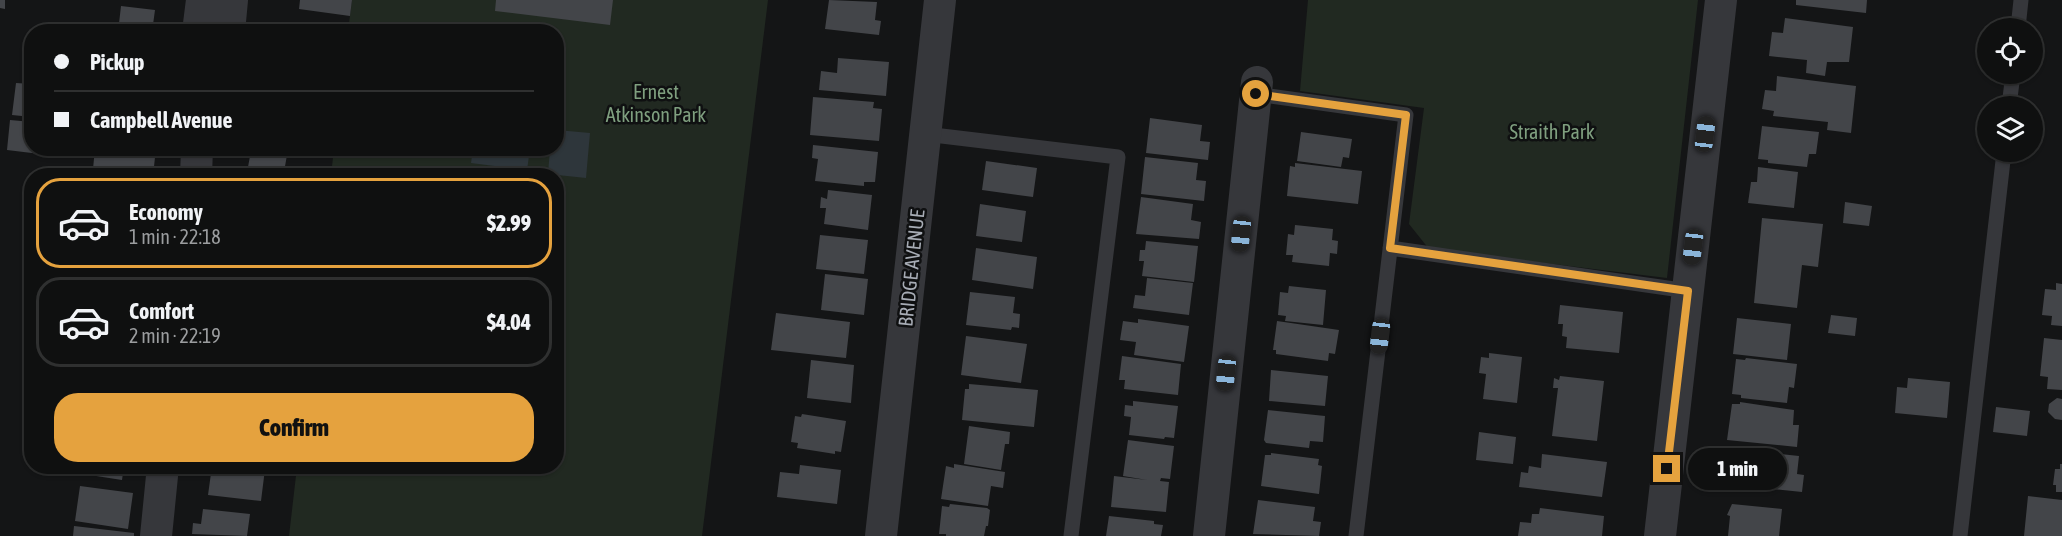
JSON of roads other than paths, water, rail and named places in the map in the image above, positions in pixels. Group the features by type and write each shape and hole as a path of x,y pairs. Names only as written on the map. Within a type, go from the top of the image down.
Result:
{"street":[{"path":"199,24 202,0"},
{"path":"230,24 232,0"},
{"name":"BRIDGE AVENUE","path":"881,536 940,0"},
{"path":"1660,536 1721,0"},
{"path":"1209,536 1254,80"},
{"path":"156,536 162,474"}],"lane":[{"path":"2019,18 2021,0"},
{"path":"1254,80 1406,115 1356,536"},
{"path":"925,134 1118,157 1071,536"},
{"path":"1960,536 2003,162"},
{"path":"1390,248 1688,291"}],"park label":[{"name":"Ernest Atkinson Park","path":"656,102"},
{"name":"Straith Park","path":"1552,131"}]}
